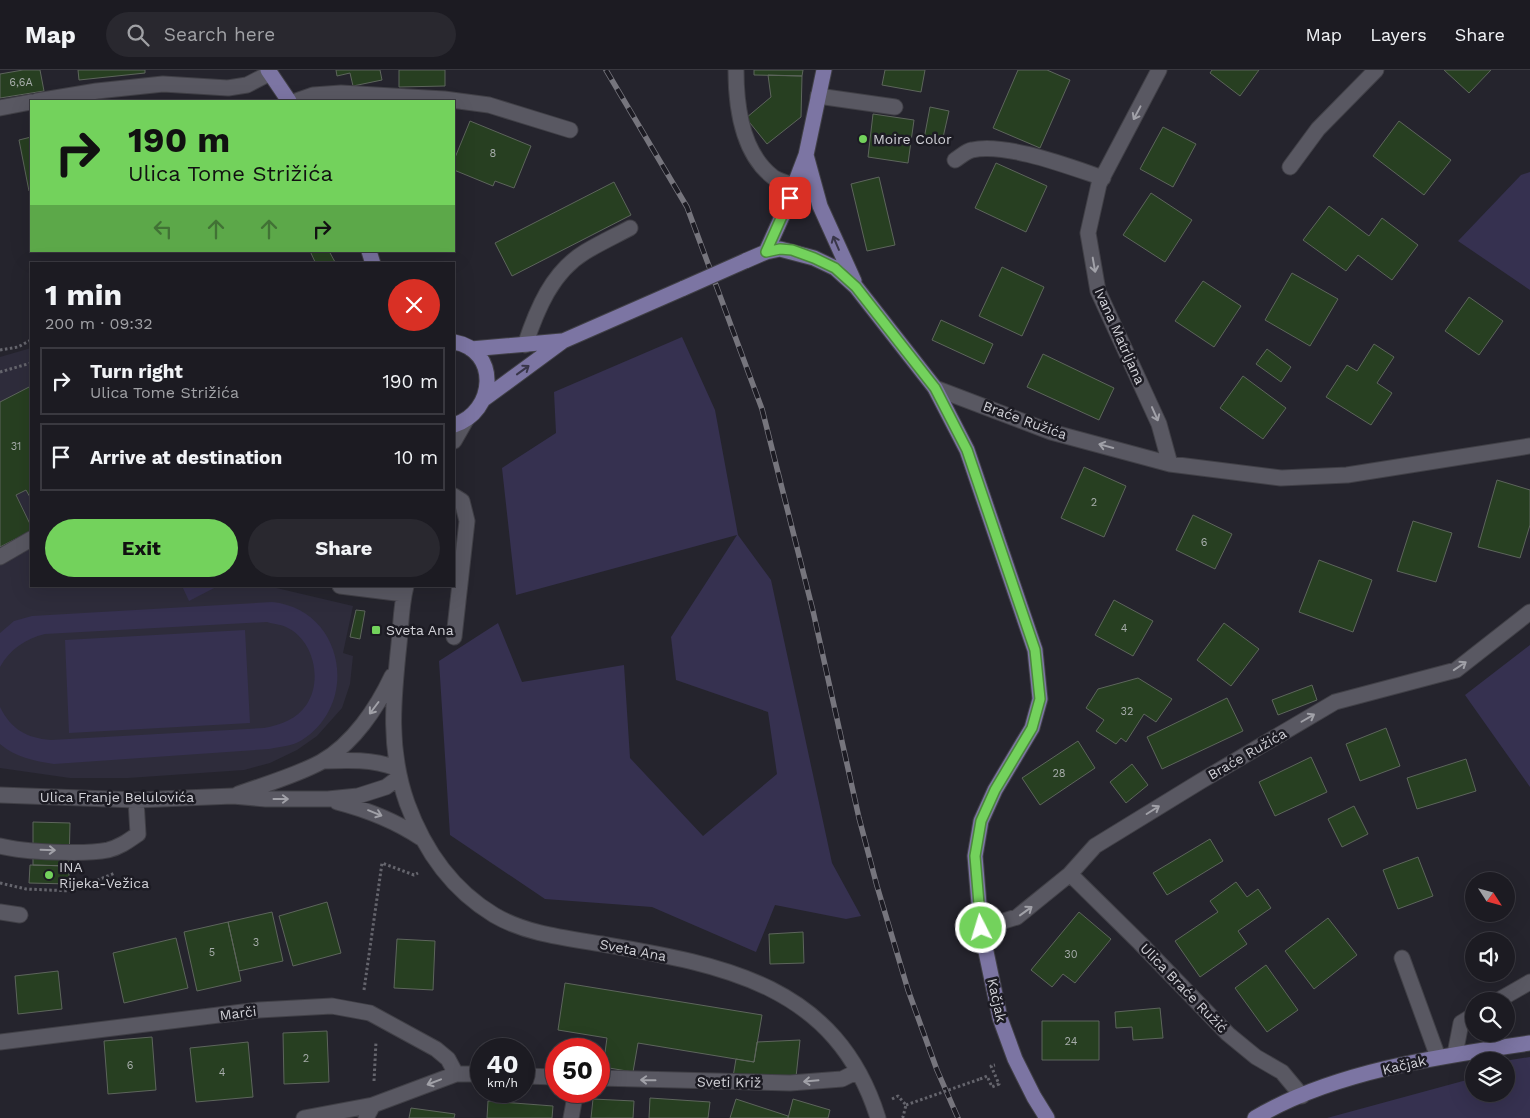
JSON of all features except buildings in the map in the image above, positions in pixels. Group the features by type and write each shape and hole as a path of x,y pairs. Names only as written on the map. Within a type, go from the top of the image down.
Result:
{"main road":[{"path":"766,252 806,155 824,70"},
{"path":"269,72 288,100"},
{"path":"806,155 820,206 856,287"},
{"name":"Kačjak","path":"563,341 766,252 780,249 792,250 835,268 856,287 935,388 967,450 1035,650 1040,699 1032,728 995,790 981,821 975,856 981,928 1000,1018 1015,1059 1047,1118"},
{"path":"471,349 563,341"},
{"path":"484,399 563,341"},
{"path":"455,342 471,349 480,359 486,372 487,386 484,399 477,411 460,423"},
{"name":"Kačjak","path":"1256,1118 1272,1108 1302,1096 1407,1063 1530,1043"}],"street":[{"path":"736,70 736,100 753,154 774,177 794,186"},
{"name":"Ivana Matrljana","path":"1159,70 1099,184 1088,233 1098,291 1158,424 1170,464"},
{"path":"1290,167 1318,128 1376,70"},
{"path":"43,100 97,91 163,84 228,88 247,85 269,72"},
{"path":"299,100 314,95 340,92 452,100"},
{"path":"818,96 895,107"},
{"path":"455,100 489,105 570,130"},
{"path":"0,108 30,102"},
{"path":"955,160 971,150 1000,150 1035,155 1102,178"},
{"path":"526,344 534,316 552,283 583,253 630,228"},
{"name":"Braće Ružića","path":"935,388 1052,432 1170,464 1281,478 1347,475 1530,446"},
{"path":"455,438 460,423"},
{"path":"454,637 467,520 462,501 455,497"},
{"path":"0,557 30,540"},
{"path":"356,587 405,590"},
{"name":"Sveta Ana","path":"405,590 393,702 397,773 421,838 436,863 456,886 494,916 518,926 559,937 717,968 766,985 790,998 817,1020 839,1044 858,1071 878,1118"},
{"name":"Braće Ružića","path":"981,928 1017,917 1070,874 1096,846 1201,780 1335,702 1456,670 1530,612"},
{"name":"Ulica Franje Belulovića","path":"233,796 293,775 323,761 352,738 382,698 396,666"},
{"name":"Ulica Franje Belulovića","path":"0,795 136,800 233,796 266,799 328,799 358,796 386,787 397,773 384,764 356,760 323,761"},
{"name":"Ulica Franje Belulovića","path":"328,799 369,811 399,823 421,838"},
{"path":"0,846 10,849 107,850 124,844 138,834 136,800"},
{"name":"Ulica Braće Ružić","path":"1070,874 1228,1034 1256,1057 1282,1072 1302,1096"},
{"path":"0,912 20,915"},
{"path":"1402,958 1438,1057"},
{"path":"1513,992 1530,982"},
{"name":"Marči","path":"0,1042 259,1010 300,1006 332,1006 370,1013 436,1049 448,1059 456,1074"},
{"path":"1455,1054 1461,1023 1465,1021"},
{"name":"Sveti Križ","path":"610,1078 790,1083 842,1079 858,1071"},
{"path":"304,1118 369,1111 456,1074 470,1074"},
{"path":"571,1118 574,1103"}],"path":[{"path":"0,350 18,347 30,341"},
{"path":"0,372 30,363"},
{"path":"364,993 382,864 414,875"},
{"path":"0,883 26,889 71,891 119,872"},
{"path":"906,1105 987,1076 992,1087 999,1084 991,1066"},
{"path":"898,1096 906,1105"},
{"path":"904,1117 906,1105"}],"shaded area":[{"path":"1530,172 1530,290 1458,241 1521,175"},
{"path":"682,337 715,410 738,535 771,580 832,863 861,916 846,919 775,905 756,952 652,907 545,899 450,835 439,661 498,623 522,682 624,665 630,758 703,836 777,774 768,712 676,680 671,637 737,535 516,595 502,468 556,433 554,392"},
{"path":"30,348 30,587 272,587 353,606 343,653 353,656 350,684 342,708 317,736 297,750 270,763 244,770 128,778 70,778 0,768 0,357"},
{"path":"182,587 216,587 189,601"},
{"path":"272,602 296,608 315,621 328,639 336,659 337,681 332,703 321,723 302,740 286,746 269,749 54,764 25,758 0,744 0,707 14,727 20,731 34,737 51,740 264,728 288,720 303,709 312,694 315,672 313,661 309,650 295,633 284,626 267,622 45,634 31,639 13,650 0,667 0,633 14,621 32,616"},
{"path":"245,630 250,723 69,733 65,640"},
{"path":"1530,645 1530,787 1465,695"},
{"path":"1530,1057 1530,1118 1327,1118 1465,1080 1465,1102 1515,1102 1515,1059"}],"railway":[{"path":"606,70 687,207 762,409 813,611 859,818 877,886 908,990 937,1070 958,1118"}],"place":[{"name":"Moire Color","path":"863,139"},
{"name":"Sveta Ana","path":"376,630"},
{"name":"INA Rijeka-Vežica","path":"49,875"}],"route":[{"path":"790,198 766,252 780,249 792,250 835,268 856,287 935,388 967,450 1035,650 1040,699 1032,728 995,790 981,821 975,856 981,928"}]}
